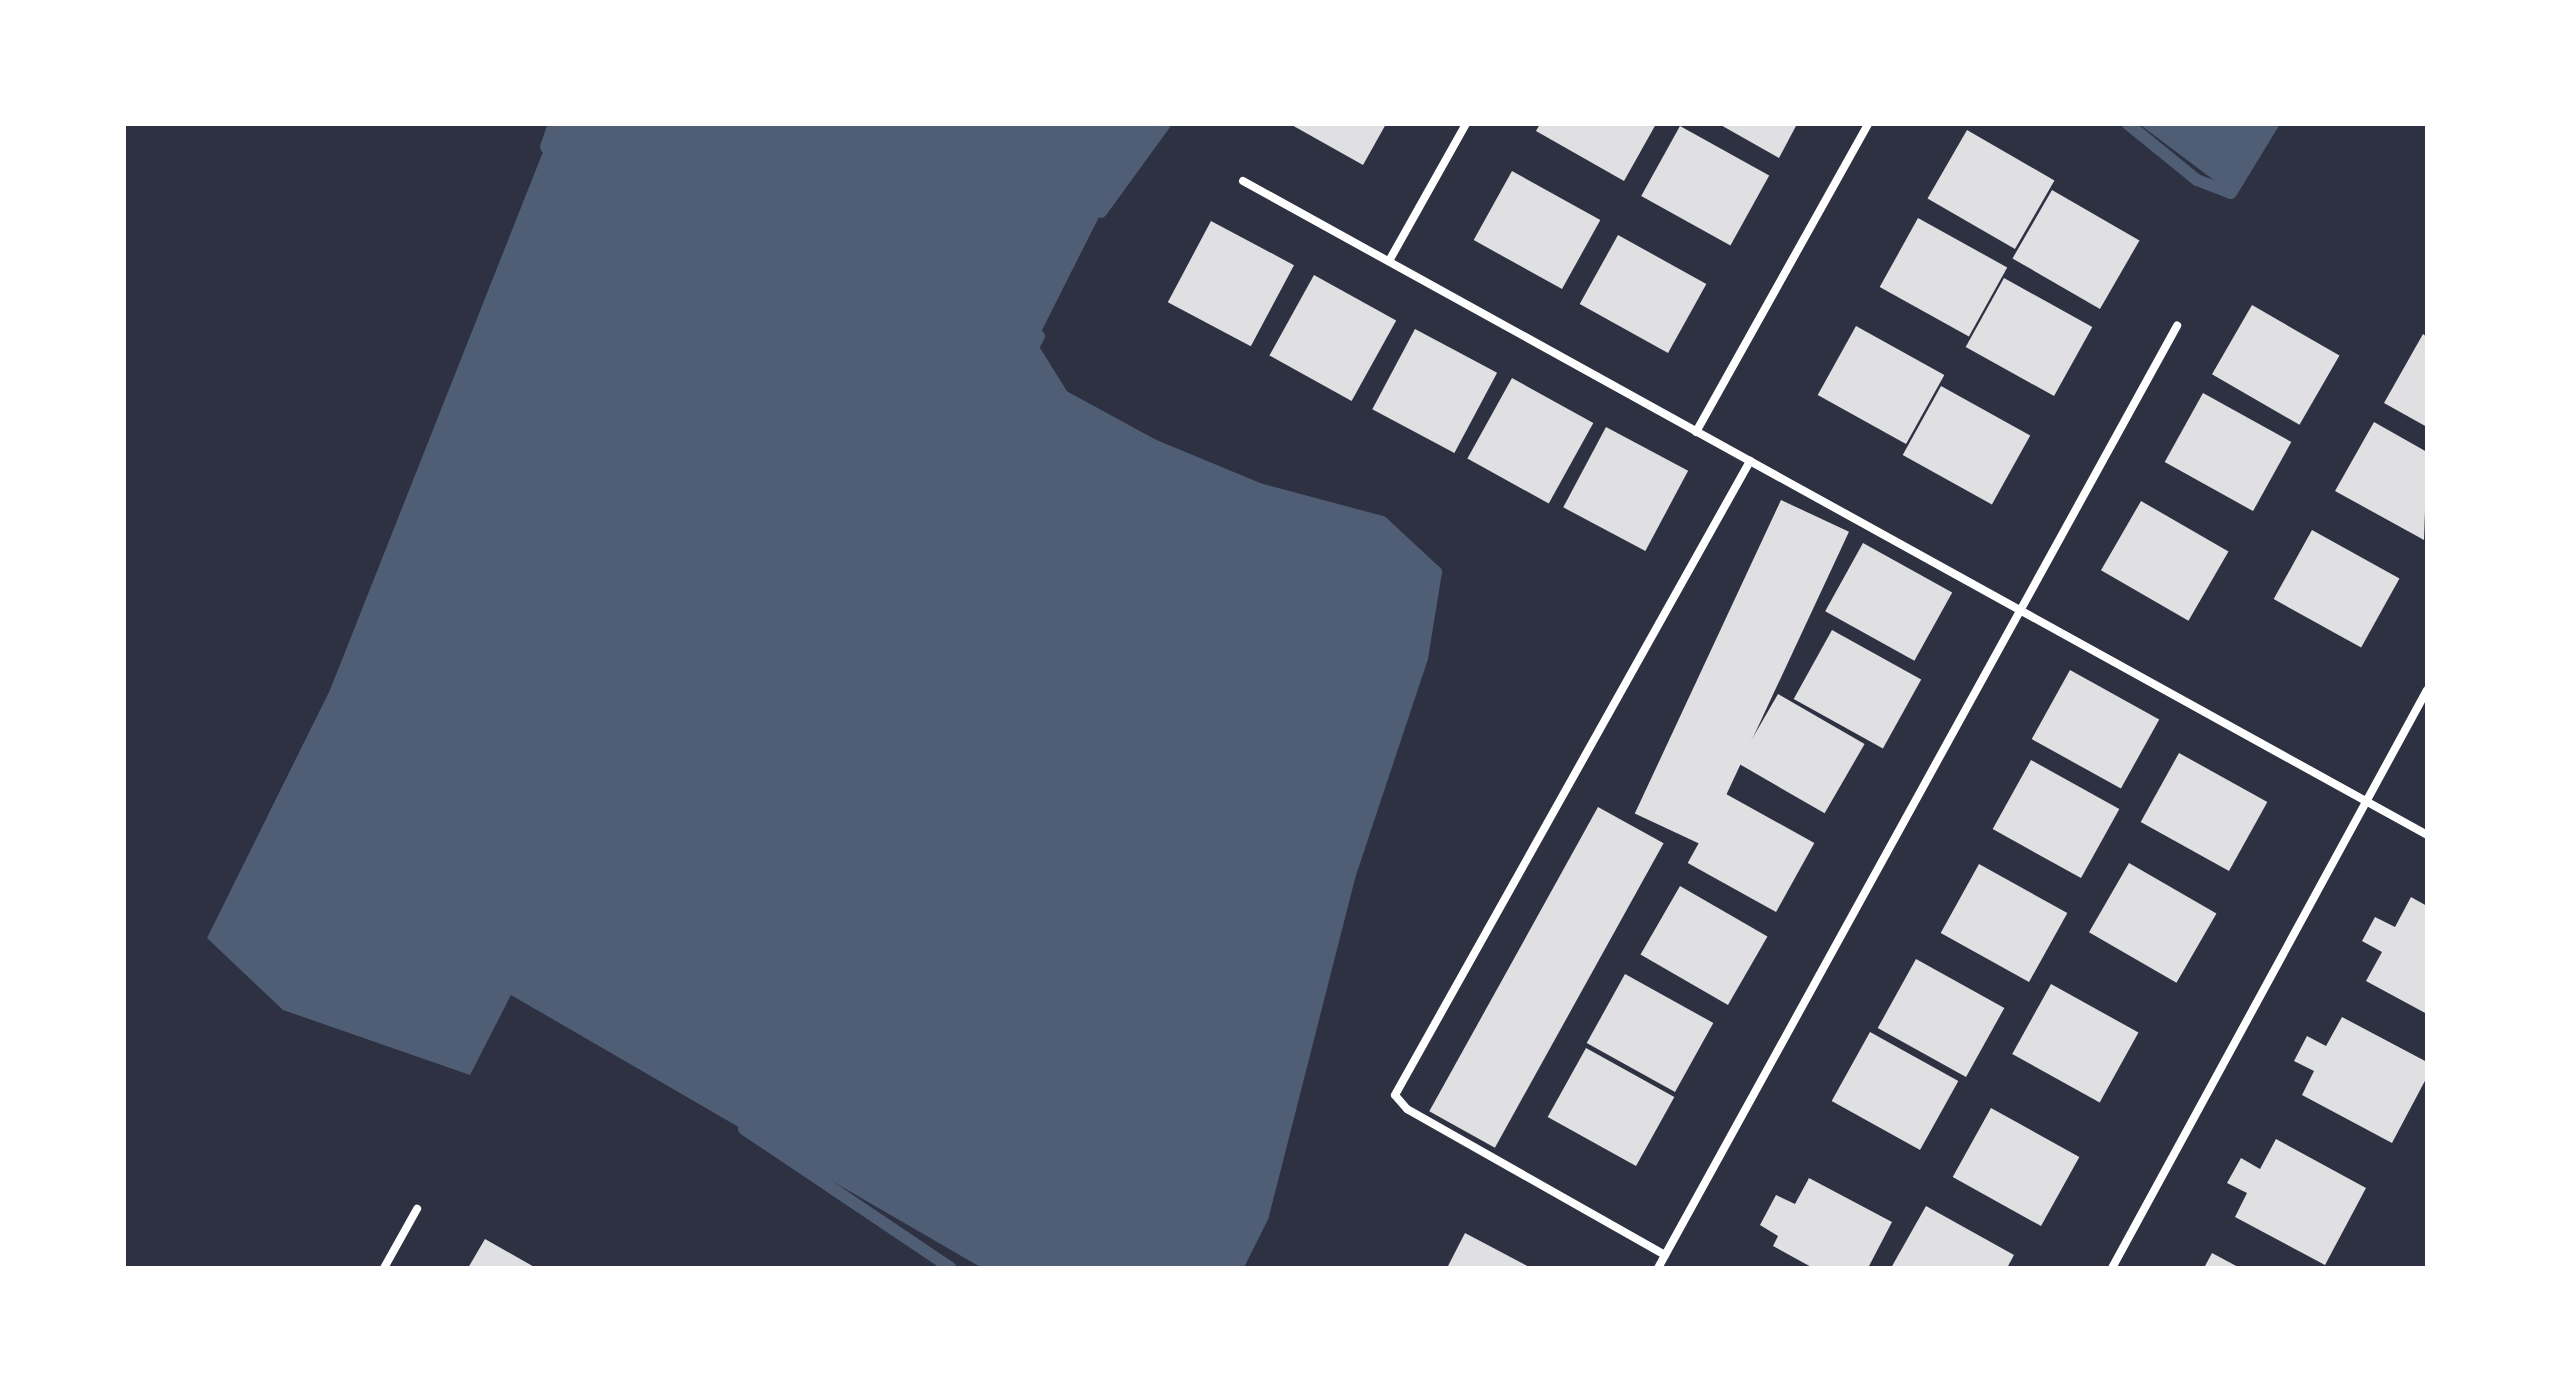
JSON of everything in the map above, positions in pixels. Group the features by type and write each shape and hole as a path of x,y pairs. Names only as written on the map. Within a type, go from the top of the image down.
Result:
{"street":[{"path":"1389,261 1466,124"},
{"path":"1696,432 1868,124"},
{"path":"1243,181 2427,835"},
{"path":"1658,1268 2177,326"},
{"path":"1665,1255 1407,1109 1395,1095 1750,461"},
{"path":"2112,1268 2427,690"},
{"path":"384,1268 417,1209"}],"water":[{"path":"554,124 1165,124 1104,207 1033,348 1063,396 1153,445 1261,490 1382,522 1436,572 1422,658 1350,874 1263,1216 1237,1268 982,1268 511,995 470,1075 283,1010 207,938 330,690"},
{"path":"2139,124 2273,124 2231,193"}],"building":[{"path":"1290,124 1386,124 1363,165"},
{"path":"1540,124 1656,124 1624,181 1536,131"},
{"path":"1719,124 1797,124 1779,158"},
{"path":"1680,126 1769,175 1730,245 1641,196"},
{"path":"1967,130 2054,180 2015,249 1928,198"},
{"path":"1512,171 1600,220 1562,289 1474,240"},
{"path":"2052,190 2139,240 2100,309 2012,258"},
{"path":"1918,218 2007,267 1969,337 1880,287"},
{"path":"1211,221 1294,265 1251,346 1168,302"},
{"path":"1618,235 1706,284 1668,353 1580,304"},
{"path":"1314,275 1396,321 1352,401 1269,355"},
{"path":"2004,278 2092,327 2054,396 1966,347"},
{"path":"2252,305 2339,356 2299,425 2212,374"},
{"path":"1856,326 1944,375 1906,444 1818,395"},
{"path":"1415,329 1497,373 1454,453 1372,409"},
{"path":"2423,334 2427,337 2427,427 2384,403"},
{"path":"1512,378 1593,423 1549,504 1467,458"},
{"path":"1941,386 2030,435 1992,505 1903,455"},
{"path":"2203,393 2291,442 2253,511 2165,462"},
{"path":"2374,422 2427,452 2424,540 2335,491"},
{"path":"1606,427 1688,471 1645,551 1563,507"},
{"path":"1781,500 1849,532 1703,845 1635,814"},
{"path":"2141,501 2228,552 2188,621 2101,570"},
{"path":"2312,530 2399,578 2361,648 2274,599"},
{"path":"1863,543 1952,592 1914,661 1825,611"},
{"path":"1832,630 1921,679 1883,749 1794,699"},
{"path":"2070,670 2159,719 2121,789 2032,739"},
{"path":"1778,694 1865,744 1825,813 1738,763"},
{"path":"2179,753 2267,802 2229,871 2141,822"},
{"path":"2031,760 2119,809 2081,878 1993,829"},
{"path":"1726,794 1814,843 1776,912 1688,863"},
{"path":"1598,807 1664,843 1495,1148 1429,1111"},
{"path":"2129,863 2216,914 2176,983 2089,932"},
{"path":"1979,864 2067,913 2029,982 1941,933"},
{"path":"1680,886 1767,936 1728,1005 1640,954"},
{"path":"2411,897 2427,906 2427,1014 2366,981 2382,952 2362,941 2375,917 2395,927"},
{"path":"1916,959 2004,1008 1966,1077 1878,1028"},
{"path":"1625,974 1713,1023 1675,1092 1587,1043"},
{"path":"2051,984 2138,1032 2100,1102 2012,1054"},
{"path":"2342,1017 2427,1062 2427,1077 2392,1143 2302,1095 2314,1071 2294,1061 2307,1036 2326,1046"},
{"path":"1870,1032 1958,1081 1920,1150 1832,1101"},
{"path":"1586,1048 1674,1097 1636,1166 1548,1117"},
{"path":"1991,1108 2079,1157 2041,1226 1953,1177"},
{"path":"2276,1139 2366,1188 2325,1265 2235,1217 2247,1193 2227,1183 2241,1158 2260,1169"},
{"path":"1809,1178 1892,1222 1868,1268 1813,1268 1773,1246 1778,1236 1760,1225 1776,1195 1795,1204"},
{"path":"1926,1206 2014,1255 2007,1268 1891,1268"},
{"path":"1465,1233 1531,1268 1447,1268"},
{"path":"485,1239 536,1268 468,1268"},
{"path":"2212,1253 2240,1268 2204,1268"}],"waterway":[{"path":"546,147 554,124"},
{"path":"1101,212 1165,124"},
{"path":"2128,124 2197,180 2231,193 2273,124"},
{"path":"1039,336 1033,348 1063,396 1153,445 1259,489 1382,522 1436,572 1422,658 1350,874 1263,1216 1237,1268"},
{"path":"744,1129 951,1268"}]}
